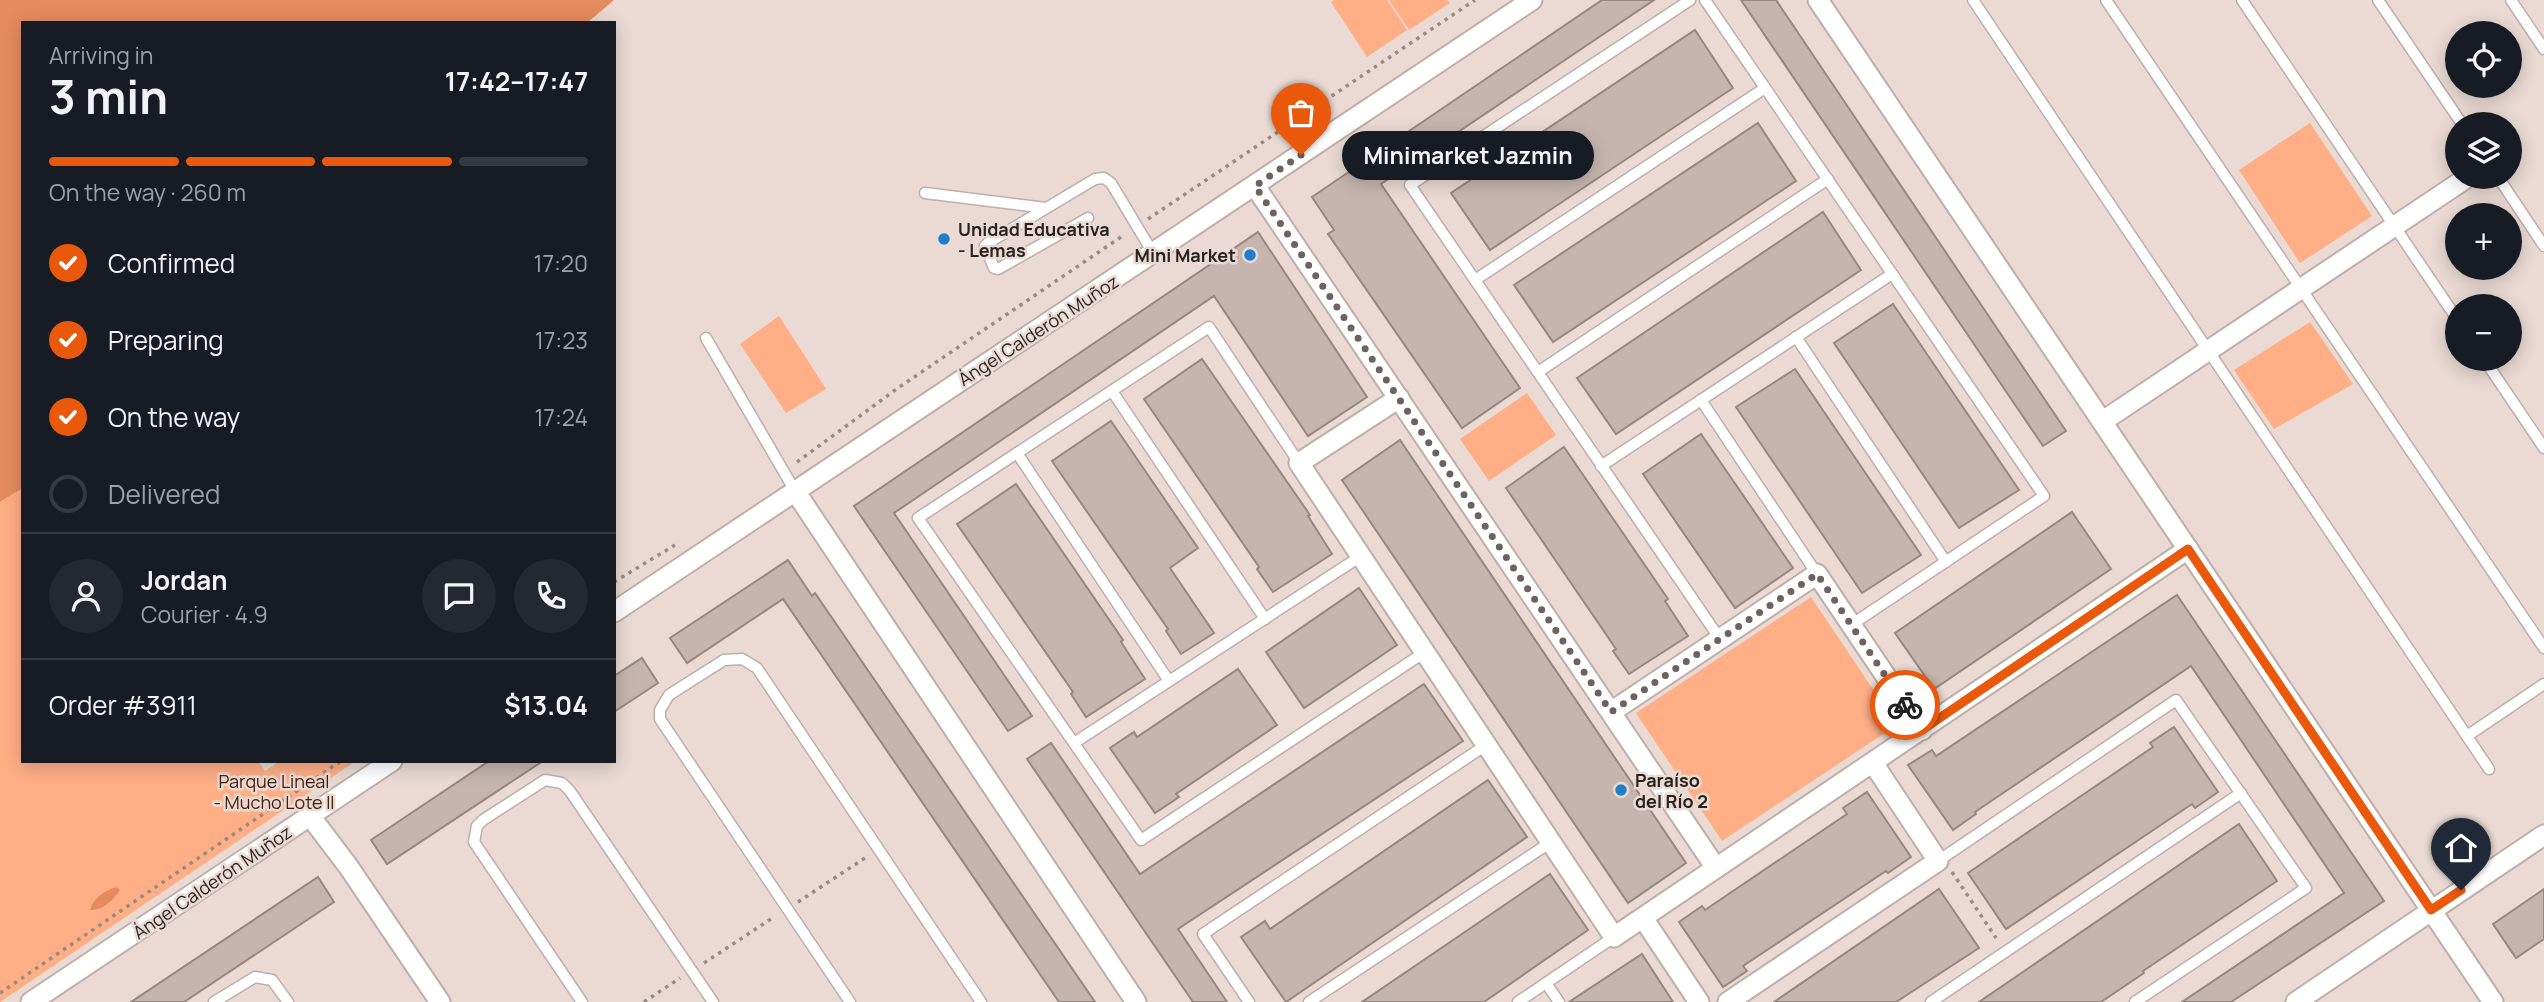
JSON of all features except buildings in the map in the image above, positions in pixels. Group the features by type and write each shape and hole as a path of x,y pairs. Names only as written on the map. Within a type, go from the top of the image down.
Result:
{"street":[{"name":"Ángel Calderón Muñoz","path":"616,611 1532,0"},
{"path":"1818,0 2493,1002"},
{"path":"1255,186 1716,868"},
{"path":"2103,421 2450,189"},
{"path":"1399,398 1299,463 1614,937 2188,549"},
{"path":"795,491 1136,1002"},
{"path":"1611,712 1817,574 1922,730"},
{"name":"Ángel Calderón Muñoz","path":"31,1002 389,763"},
{"path":"1728,1002 1940,859 1873,763"},
{"path":"310,816 348,866 440,1002"},
{"path":"2296,1002 2544,835"},
{"path":"1643,918 1699,1002"}],"lane":[{"path":"1690,0 1410,185 1720,639"},
{"path":"1705,0 2044,496 1851,625"},
{"path":"1973,0 2489,769"},
{"path":"2106,0 2544,648"},
{"path":"2242,0 2445,301"},
{"path":"2378,0 2454,112"},
{"path":"2511,0 2544,48"},
{"path":"1475,280 1765,88"},
{"path":"1088,218 1003,267 994,268 985,246 1095,179 1104,178 1111,183 1153,254"},
{"path":"1538,372 1828,180"},
{"path":"2506,189 2544,246"},
{"path":"925,193 1046,208"},
{"path":"1601,466 1892,274"},
{"path":"1299,463 1209,327 918,518 1141,840 1425,652"},
{"path":"1796,337 1946,562"},
{"path":"706,338 795,491"},
{"path":"2492,371 2544,449"},
{"path":"1112,391 1265,619"},
{"path":"1701,400 1817,574"},
{"path":"1017,453 1169,681"},
{"path":"1074,743 1361,556"},
{"path":"850,1002 663,726 660,710 669,695 724,660 732,658 751,663 757,668 981,1002"},
{"path":"2466,736 2544,684"},
{"path":"1940,859 2176,700 2306,888 2134,1002"},
{"path":"1249,1002 1203,934 1486,745"},
{"path":"582,1002 474,842 477,825 545,780 562,783 570,791 713,1002"},
{"path":"1931,1002 2241,793"},
{"path":"1309,1002 1551,842"},
{"path":"1518,1002 1614,937"},
{"path":"214,1002 255,977 272,980 288,1002"},
{"path":"1546,983 1559,1002"}],"path":[{"path":"783,471 898,388 1475,0"},
{"path":"616,581 682,540"},
{"path":"0,993 338,763"},
{"path":"644,1002 879,850"},
{"path":"1940,859 2005,952"}],"green space":[{"path":"1387,0 1407,30 1367,57 1331,2"},
{"path":"1389,0 1447,0 1450,3 1409,30"},
{"path":"2310,123 2372,216 2300,263 2239,170"},
{"path":"779,316 826,389 786,413 740,344"},
{"path":"2310,322 2353,384 2274,429 2234,370"},
{"path":"1527,393 1556,435 1489,481 1460,439"},
{"name":"Parque Lineal - Mucho Lote II","path":"21,489 21,763 259,763 265,771 277,763 353,763 0,1002 0,502"},
{"path":"1811,597 1897,725 1722,841 1636,713"}],"shaded area":[{"path":"0,0 614,0 589,21 21,21 21,489 0,502"},
{"path":"117,887 120,890 111,901 99,909 90,910 100,895"}],"way so far":[{"path":"1301,155 1255,186 1611,712 1817,574 1905,705"}],"place":[{"name":"Minimarket Jazmin","path":"1301,155"},
{"name":"Unidad Educativa - Lemas","path":"944,239"},
{"name":"Mini Market","path":"1250,255"},
{"name":"Paraíso del Río 2","path":"1621,790"}],"route":[{"path":"1905,705 1922,730 2188,549 2431,910 2461,890"}]}
